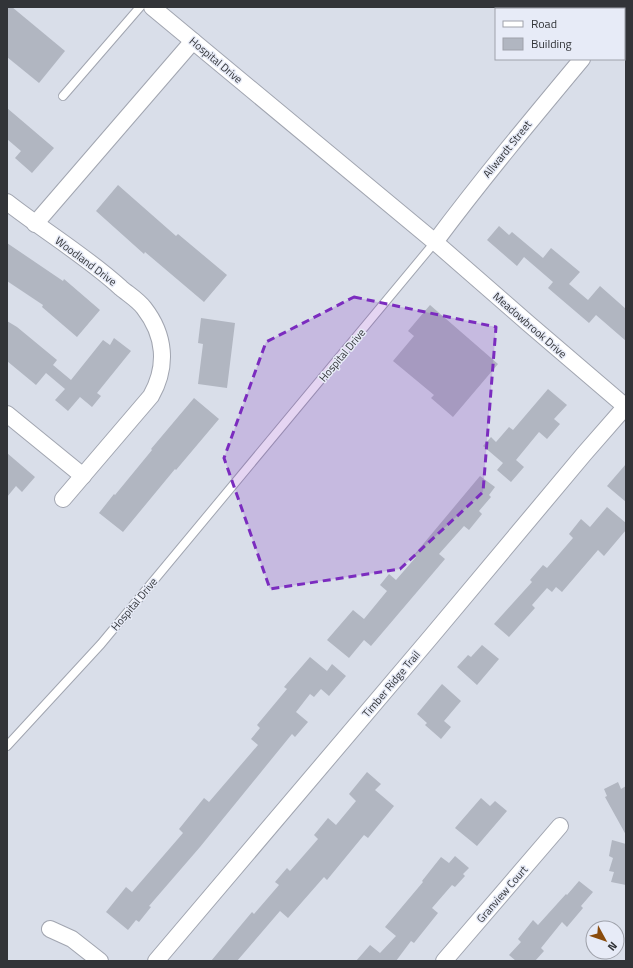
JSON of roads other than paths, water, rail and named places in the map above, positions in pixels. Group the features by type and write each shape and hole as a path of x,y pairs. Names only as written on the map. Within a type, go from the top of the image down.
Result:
{"street":[{"name":"Hospital Drive","path":"152,7 435,242"},
{"path":"35,224 193,41"},
{"name":"Allwardt Street","path":"435,242 463,204 581,60"},
{"name":"Woodland Drive","path":"7,202 106,275 144,307 157,330 163,353 157,386 151,396 63,499"},
{"name":"Meadowbrook Drive","path":"435,242 626,406"},
{"name":"Timber Ridge Trail","path":"156,961 626,406"},
{"path":"7,414 84,476"},
{"name":"Granview Court","path":"444,961 560,826"},
{"path":"50,929 72,939 100,961"}],"lane":[{"path":"63,96 140,7"},
{"name":"Hospital Drive","path":"7,746 106,638 435,242"}]}
